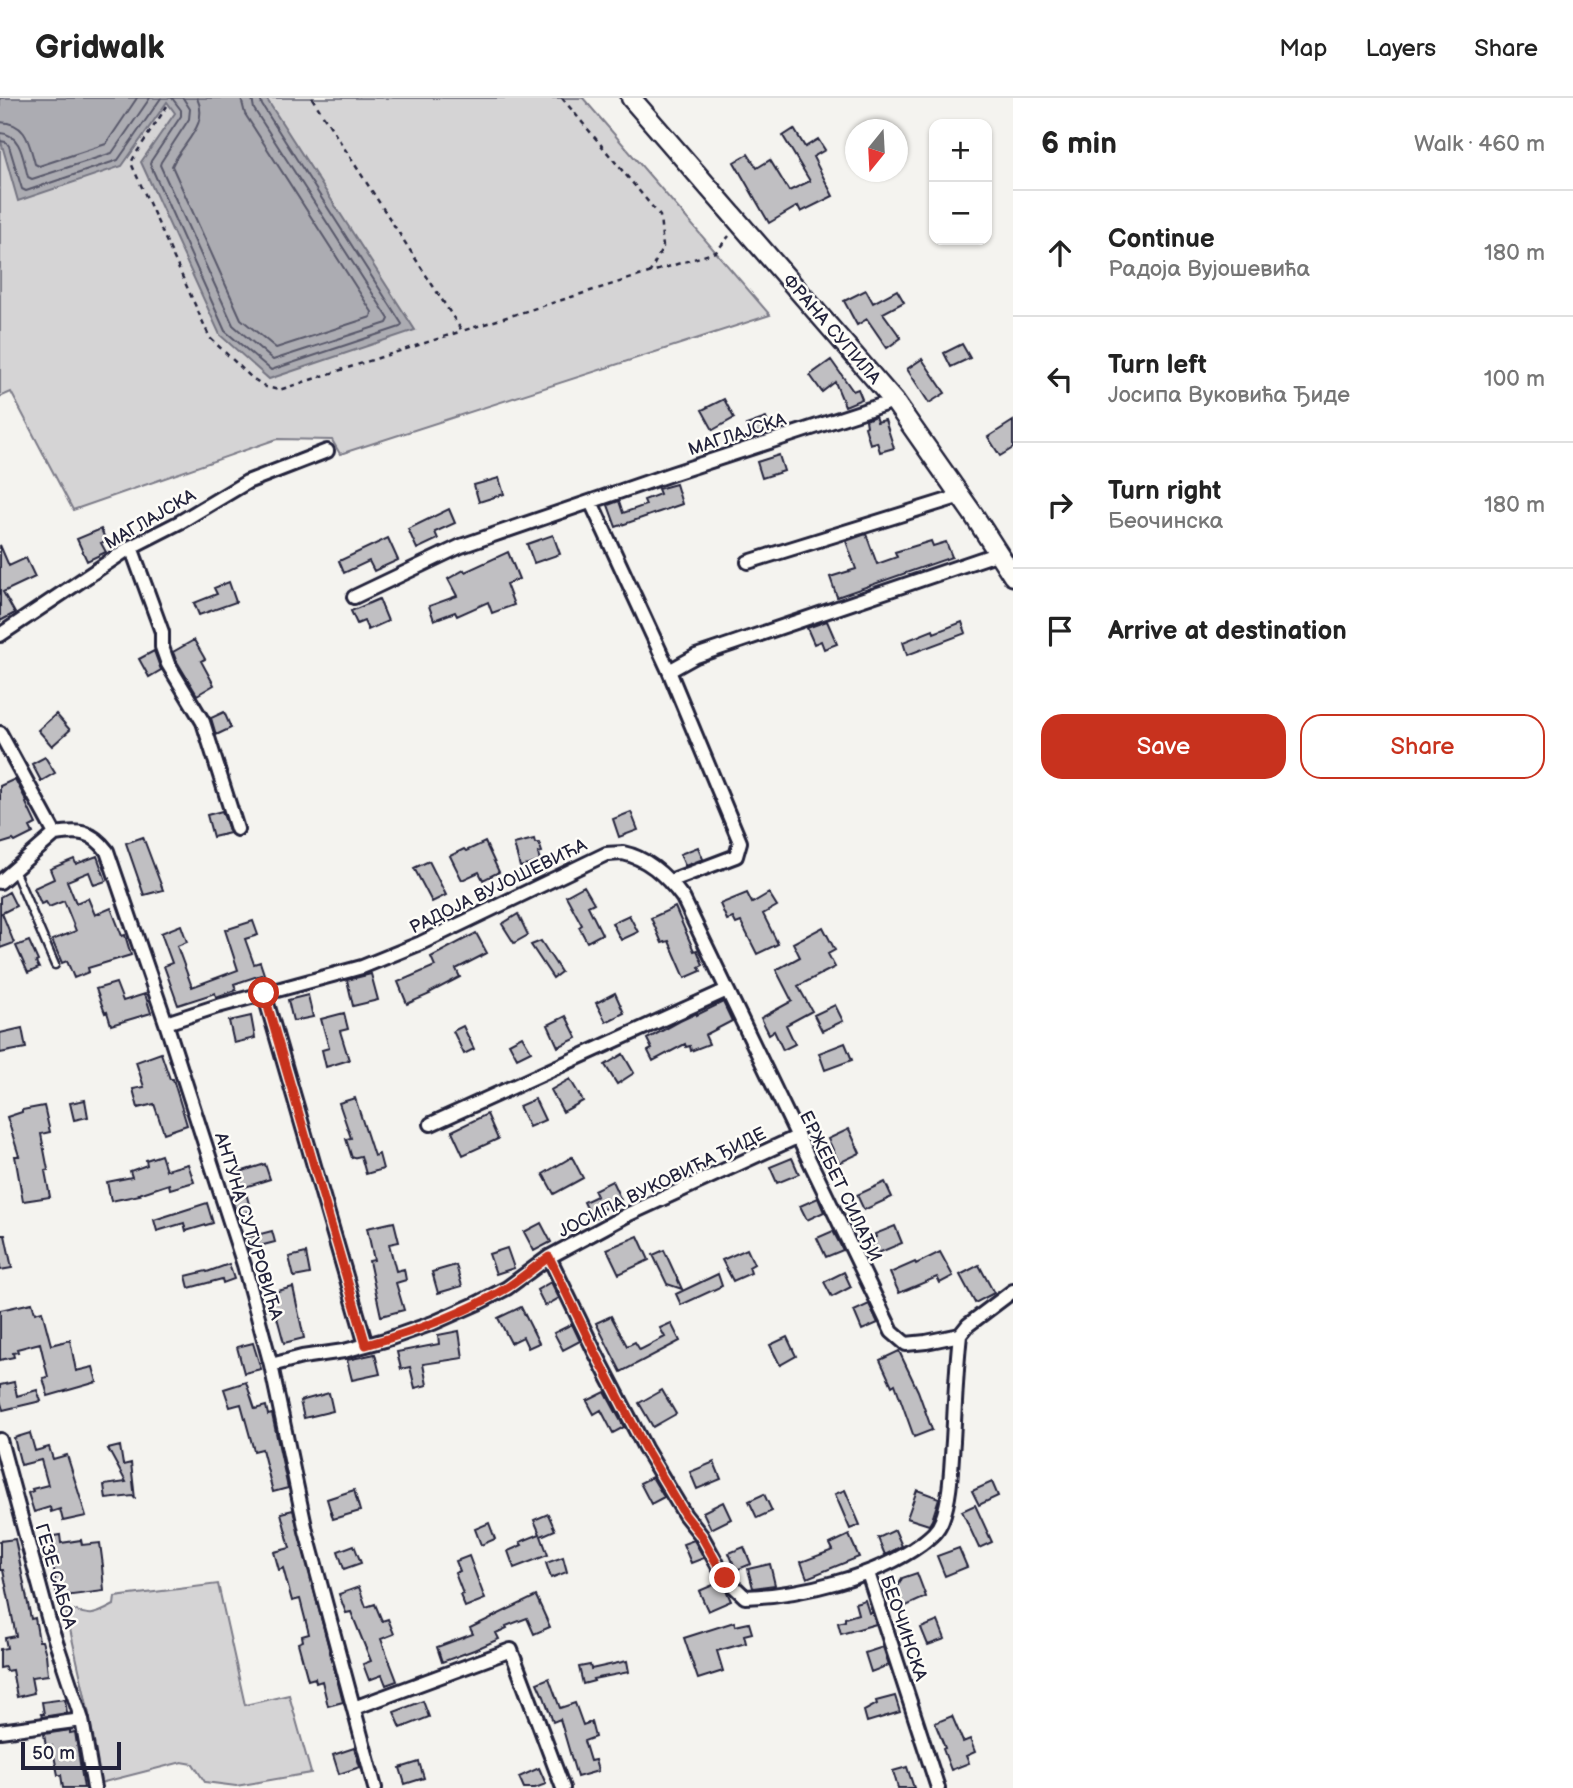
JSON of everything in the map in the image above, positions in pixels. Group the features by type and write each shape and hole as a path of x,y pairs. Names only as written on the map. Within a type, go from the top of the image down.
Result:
{"street":[{"name":"ФРАНА СУПИЛА","path":"631,98 894,401 1013,576"},
{"name":"МАГЛАЈСКА","path":"354,597 461,546 894,401"},
{"name":"МАГЛАЈСКА","path":"0,635 131,547 180,522 247,482 327,451"},
{"path":"748,562 961,496"},
{"path":"591,502 669,671 740,842 736,856 670,881"},
{"path":"131,547 162,632 162,647 168,664 203,722 237,829"},
{"path":"669,671 696,656 999,553"},
{"path":"0,733 55,834 0,882"},
{"name":"АНТУНА СУТУРОВИЋА","path":"55,834 80,832 99,840 107,851 166,1023 229,1214 271,1365 306,1531 375,1788"},
{"name":"РАДОЈА ВУЈОШЕВИЋА","path":"166,1023 362,967 421,943 606,854 624,853 644,862 670,881"},
{"name":"ЕРЖЕБЕТ СИЛАЂИ","path":"670,881 683,898 891,1332 906,1344 960,1335"},
{"path":"431,1124 727,990"},
{"path":"264,993 366,1345"},
{"name":"ЈОСИПА ВУКОВИЋА ЂИДЕ","path":"271,1365 366,1345 478,1303 507,1288 549,1257 629,1213 797,1137"},
{"name":"БЕОЧИНСКА","path":"549,1257 645,1448 725,1578 745,1597 763,1597 869,1573 938,1788"},
{"path":"869,1573 915,1548 932,1535 942,1522 951,1466 960,1335 968,1325 1013,1291"},
{"name":"ГЕЗЕ САБОА","path":"0,1440 49,1621 82,1720 94,1788"},
{"path":"354,1708 511,1650 563,1788"},
{"path":"0,1731 82,1720"}],"lane":[{"path":"14,869 55,965"}],"path":[{"path":"312,98 462,331"},
{"path":"562,98 660,216 663,247 650,272"},
{"path":"167,106 131,163 210,338 252,378 266,387 279,390 716,252 740,223"}],"shaded area":[{"path":"0,98 583,98 770,315 340,454 332,440 277,439 73,510 11,392 0,397"},
{"path":"218,1584 245,1705 289,1695 311,1773 236,1786 205,1782 193,1764 182,1762 100,1783 89,1714 65,1607 85,1614 95,1614 114,1605 115,1597"}],"water":[{"path":"0,98 266,98 415,330 269,379 220,335 141,162 175,113 167,102 122,166 18,201 0,138"}],"building":[{"path":"794,129 805,147 818,139 825,150 813,157 833,196 801,212 798,206 769,223 734,162 748,154 757,168 770,160 789,191 810,181 783,136"},
{"path":"866,290 873,303 897,290 904,302 883,313 901,338 887,348 867,319 857,325 844,301"},
{"path":"962,344 970,358 951,367 944,353"},
{"path":"922,359 945,393 929,403 907,369"},
{"path":"831,360 853,391 858,389 862,399 845,406 835,382 822,392 810,375"},
{"path":"724,399 734,418 713,430 702,410"},
{"path":"875,416 877,422 885,420 894,448 880,452 877,442 870,444 865,427 866,420"},
{"path":"766,418 771,432 751,439 746,425"},
{"path":"1013,421 1013,448 1000,456 988,437"},
{"path":"779,455 784,471 762,478 757,462"},
{"path":"499,478 504,494 479,502 474,485"},
{"path":"676,484 682,504 616,527 608,505 619,501 623,513 646,505 644,500 660,494 658,489"},
{"path":"449,509 455,523 435,532 438,539 417,549 408,529"},
{"path":"101,529 106,541 101,543 106,552 87,561 77,539"},
{"path":"866,534 877,564 897,557 895,552 931,541 933,546 946,542 952,557 837,597 830,577 856,569 846,541"},
{"path":"553,535 560,554 534,563 527,544"},
{"path":"388,538 398,560 374,571 369,561 344,573 339,561"},
{"path":"0,545 9,566 26,558 35,577 3,592 15,613 0,621"},
{"path":"508,552 519,579 506,584 514,605 492,613 488,602 457,616 455,612 434,620 429,606 457,596 448,579"},
{"path":"229,582 236,602 199,615 194,603 217,594 214,588"},
{"path":"379,599 388,621 368,630 364,621 357,624 351,611"},
{"path":"827,621 837,644 824,649 821,641 814,644 807,628"},
{"path":"962,622 966,633 907,655 903,642"},
{"path":"194,640 205,659 201,661 214,685 197,695 173,652"},
{"path":"154,651 161,670 149,677 139,659"},
{"path":"224,712 231,728 216,735 211,718"},
{"path":"56,714 70,730 52,746 38,730"},
{"path":"45,757 55,773 41,781 32,764"},
{"path":"15,779 36,824 30,827 33,833 15,842 13,840 0,844 0,786"},
{"path":"222,811 230,833 213,837 207,815"},
{"path":"631,812 638,830 619,837 613,819"},
{"path":"143,837 163,890 144,895 126,843"},
{"path":"534,839 535,843 539,843 542,852 538,853 540,862 520,867 514,844"},
{"path":"485,842 499,872 483,880 479,872 462,880 450,856"},
{"path":"698,847 703,859 685,866 680,854"},
{"path":"97,856 106,881 94,885 89,872 67,881 76,903 88,898 95,915 111,908 122,936 125,935 131,955 88,968 89,972 74,978 67,961 62,963 52,940 76,931 64,901 49,907 46,902 41,904 34,888 54,879 50,869 74,859 76,864"},
{"path":"429,861 446,895 432,902 414,868"},
{"path":"584,886 594,903 588,906 602,934 587,942 579,927 582,925 566,896"},
{"path":"9,892 16,906 2,913 14,943 0,948 0,897"},
{"path":"747,893 752,903 769,893 777,906 763,914 778,944 757,954 741,922 736,924 733,918 727,920 720,904"},
{"path":"675,907 703,965 699,967 701,971 685,978 669,941 662,943 651,918"},
{"path":"518,914 528,935 514,943 502,924"},
{"path":"629,915 638,932 621,940 612,923"},
{"path":"253,921 258,935 245,939 254,964 260,962 264,974 234,984 236,990 216,997 215,993 178,1005 164,966 172,963 161,933 181,925 187,942 177,946 192,987 238,970 225,930"},
{"path":"823,927 835,950 828,954 835,967 798,986 812,1011 786,1025 795,1044 783,1050 774,1031 769,1034 761,1018 792,1001 776,970 800,957 793,943"},
{"path":"476,933 487,953 456,969 460,977 407,1004 398,982 435,966 431,957"},
{"path":"29,941 39,968 28,973 16,946"},
{"path":"541,941 561,972 553,978 531,945"},
{"path":"371,974 378,1000 353,1006 347,980"},
{"path":"116,983 123,1001 145,994 151,1013 111,1025 96,989"},
{"path":"615,993 624,1013 606,1022 596,1003"},
{"path":"308,995 313,1017 293,1021 288,1000"},
{"path":"723,1002 732,1021 705,1035 709,1044 691,1051 690,1046 686,1047 685,1044 653,1061 648,1051 652,1049 647,1039"},
{"path":"835,1005 843,1021 822,1031 814,1015"},
{"path":"344,1013 348,1029 340,1031 349,1060 326,1067 322,1050 329,1048 321,1019"},
{"path":"251,1016 255,1038 234,1043 229,1021"},
{"path":"566,1016 577,1038 558,1047 548,1025"},
{"path":"463,1026 474,1049 464,1054 453,1031"},
{"path":"22,1028 26,1048 0,1053 0,1033"},
{"path":"522,1036 531,1051 517,1058 509,1043"},
{"path":"845,1043 852,1060 825,1070 819,1053"},
{"path":"161,1053 170,1079 173,1079 187,1125 164,1133 154,1104 138,1108 133,1089 144,1087 136,1062"},
{"path":"623,1054 634,1073 617,1084 605,1065"},
{"path":"570,1079 583,1101 563,1112 551,1090"},
{"path":"355,1098 374,1156 379,1154 383,1169 366,1174 361,1156 352,1158 346,1139 351,1138 339,1103"},
{"path":"535,1099 545,1120 529,1127 519,1106"},
{"path":"85,1100 88,1117 74,1120 70,1103"},
{"path":"44,1106 50,1132 41,1134 50,1197 23,1201 15,1156 19,1156 7,1117 22,1110"},
{"path":"487,1114 498,1139 463,1155 452,1131"},
{"path":"849,1129 860,1153 839,1163 828,1139"},
{"path":"161,1155 166,1170 188,1164 194,1182 170,1189 169,1184 140,1195 111,1201 107,1182 132,1177 130,1171 147,1165 146,1160"},
{"path":"572,1157 583,1178 554,1194 543,1174"},
{"path":"792,1158 799,1174 777,1183 770,1167"},
{"path":"265,1164 270,1179 242,1188 237,1173"},
{"path":"612,1181 621,1200 601,1210 603,1214 592,1219 584,1202 597,1196 594,1190"},
{"path":"885,1182 892,1197 864,1210 857,1195"},
{"path":"246,1193 251,1211 237,1215 231,1197"},
{"path":"818,1198 824,1212 807,1220 800,1206"},
{"path":"207,1203 213,1223 186,1231 184,1223 157,1231 154,1220"},
{"path":"394,1222 399,1242 389,1244 396,1271 404,1269 406,1280 396,1283 404,1310 381,1316 369,1261 374,1260 367,1228"},
{"path":"541,1223 551,1242 534,1251 524,1232"},
{"path":"895,1226 902,1243 876,1254 870,1240 876,1237 875,1234"},
{"path":"272,1231 275,1242 248,1249 245,1238"},
{"path":"833,1231 843,1250 826,1257 817,1238"},
{"path":"0,1235 5,1235 12,1268 0,1270"},
{"path":"638,1236 649,1260 619,1274 607,1249"},
{"path":"507,1248 514,1268 496,1274 489,1254"},
{"path":"747,1249 754,1264 749,1267 751,1273 733,1281 722,1260"},
{"path":"664,1250 682,1289 667,1284 653,1255"},
{"path":"940,1252 953,1276 940,1283 937,1277 899,1293 890,1273"},
{"path":"306,1253 310,1274 294,1277 289,1257"},
{"path":"229,1264 234,1279 223,1283 222,1279 189,1288 186,1276"},
{"path":"456,1265 462,1286 438,1293 432,1272"},
{"path":"979,1265 994,1293 975,1303 960,1275"},
{"path":"844,1272 851,1287 832,1297 824,1282"},
{"path":"718,1274 722,1286 681,1305 676,1294"},
{"path":"551,1282 559,1298 545,1306 537,1290"},
{"path":"293,1287 304,1338 284,1343 275,1310 271,1311 268,1299 271,1298 270,1293"},
{"path":"32,1303 35,1313 42,1311 51,1345 70,1340 76,1371 93,1367 97,1382 48,1396 43,1378 48,1377 40,1343 17,1349 18,1352 13,1353 14,1357 0,1360 0,1310"},
{"path":"869,1304 878,1323 862,1330 854,1311"},
{"path":"521,1307 539,1343 528,1348 523,1337 511,1343 498,1318"},
{"path":"611,1316 627,1346 635,1342 640,1350 665,1337 660,1328 671,1323 680,1341 621,1372 596,1323"},
{"path":"572,1324 580,1341 563,1350 554,1333"},
{"path":"459,1331 463,1358 423,1364 427,1385 415,1388 410,1367 401,1369 397,1352 439,1344 438,1335"},
{"path":"787,1337 796,1356 780,1365 770,1345"},
{"path":"253,1343 261,1369 244,1373 237,1347"},
{"path":"899,1351 918,1391 932,1430 914,1437 895,1384 892,1386 880,1360"},
{"path":"375,1354 380,1374 352,1380 347,1360"},
{"path":"14,1382 17,1396 37,1390 41,1401 3,1410 0,1385"},
{"path":"246,1382 255,1409 266,1406 268,1415 272,1414 288,1488 273,1492 262,1449 254,1451 241,1404 230,1407 224,1389"},
{"path":"662,1390 676,1414 653,1427 639,1403"},
{"path":"605,1392 624,1427 613,1433 601,1410 594,1414 587,1401"},
{"path":"329,1393 333,1411 304,1418 300,1401"},
{"path":"30,1433 35,1451 49,1447 53,1459 67,1455 86,1516 63,1521 60,1509 51,1512 50,1507 34,1512 28,1493 33,1491 32,1489 48,1485 41,1460 21,1465 14,1438"},
{"path":"120,1446 123,1465 131,1463 135,1499 133,1496 106,1499 104,1485 126,1482 108,1449"},
{"path":"714,1462 721,1479 697,1489 690,1472"},
{"path":"652,1477 664,1497 651,1504 640,1483"},
{"path":"992,1482 998,1496 979,1505 972,1491"},
{"path":"354,1490 360,1511 333,1519 327,1499"},
{"path":"845,1490 860,1525 850,1529 835,1494"},
{"path":"917,1490 939,1498 929,1525 907,1518"},
{"path":"764,1494 772,1511 757,1518 749,1501"},
{"path":"723,1502 731,1519 711,1529 703,1512"},
{"path":"975,1505 992,1542 979,1548 962,1511"},
{"path":"293,1510 343,1702 328,1706 322,1681 316,1683 315,1678 308,1680 298,1643 303,1641 302,1636 309,1634 300,1599 292,1601 283,1568 279,1570 274,1552 290,1548 281,1513"},
{"path":"548,1514 555,1530 541,1536 548,1555 514,1568 508,1551 522,1545 520,1542 540,1534 534,1520"},
{"path":"489,1523 495,1539 481,1545 475,1529"},
{"path":"895,1530 902,1546 885,1555 878,1538"},
{"path":"60,1535 61,1543 81,1540 82,1545 100,1543 104,1591 57,1597 53,1560 44,1561 41,1538"},
{"path":"849,1535 859,1557 807,1578 801,1562 833,1550 830,1544"},
{"path":"15,1539 31,1619 35,1618 39,1641 42,1641 46,1654 48,1675 31,1677 34,1693 17,1697 12,1670 0,1668 0,1649 7,1648 5,1638 16,1636 3,1570 0,1570 0,1541"},
{"path":"694,1540 704,1558 691,1563 683,1544"},
{"path":"354,1545 361,1563 344,1569 338,1551"},
{"path":"744,1547 751,1564 736,1570 729,1553"},
{"path":"959,1548 967,1567 945,1576 937,1556"},
{"path":"469,1556 485,1599 465,1607 455,1573 460,1571 456,1561"},
{"path":"563,1557 567,1572 551,1578 546,1563"},
{"path":"770,1564 775,1585 753,1588 748,1569"},
{"path":"917,1573 926,1597 904,1607 897,1589 902,1578"},
{"path":"718,1583 731,1601 708,1611 699,1591"},
{"path":"359,1587 366,1607 375,1604 382,1621 388,1619 394,1634 381,1639 397,1681 386,1685 382,1675 369,1680 363,1664 371,1661 351,1612 346,1613 339,1594"},
{"path":"536,1596 550,1627 534,1634 527,1618 496,1633 499,1639 442,1662 437,1647 473,1634 470,1628"},
{"path":"865,1600 876,1624 841,1634 838,1623 858,1614 855,1603"},
{"path":"938,1621 945,1639 928,1645 921,1628"},
{"path":"734,1622 735,1626 749,1623 752,1633 744,1635 746,1643 717,1651 723,1671 698,1679 684,1638"},
{"path":"883,1647 889,1665 871,1672 865,1653"},
{"path":"627,1661 629,1672 593,1679 594,1681 583,1684 579,1667 590,1665 591,1669"},
{"path":"549,1678 560,1708 575,1703 583,1725 591,1722 595,1737 584,1741 590,1761 595,1760 598,1771 577,1777 560,1719 553,1722 537,1683"},
{"path":"895,1696 900,1712 867,1722 864,1711 877,1704 876,1701"},
{"path":"65,1699 67,1713 42,1717 42,1702"},
{"path":"423,1701 429,1717 401,1728 394,1712"},
{"path":"952,1716 963,1742 970,1739 975,1752 966,1756 969,1763 951,1770 935,1723"},
{"path":"70,1730 70,1733 75,1732 84,1788 63,1788 52,1746 46,1747 44,1734"},
{"path":"354,1748 360,1767 339,1774 333,1755"},
{"path":"419,1762 424,1778 405,1784 400,1768"},
{"path":"907,1767 914,1788 898,1788 893,1771"},
{"path":"539,1768 546,1784 524,1788 519,1777"}],"route":[{"path":"264,993 366,1345 478,1303 507,1288 549,1257 645,1448 725,1578"}]}
